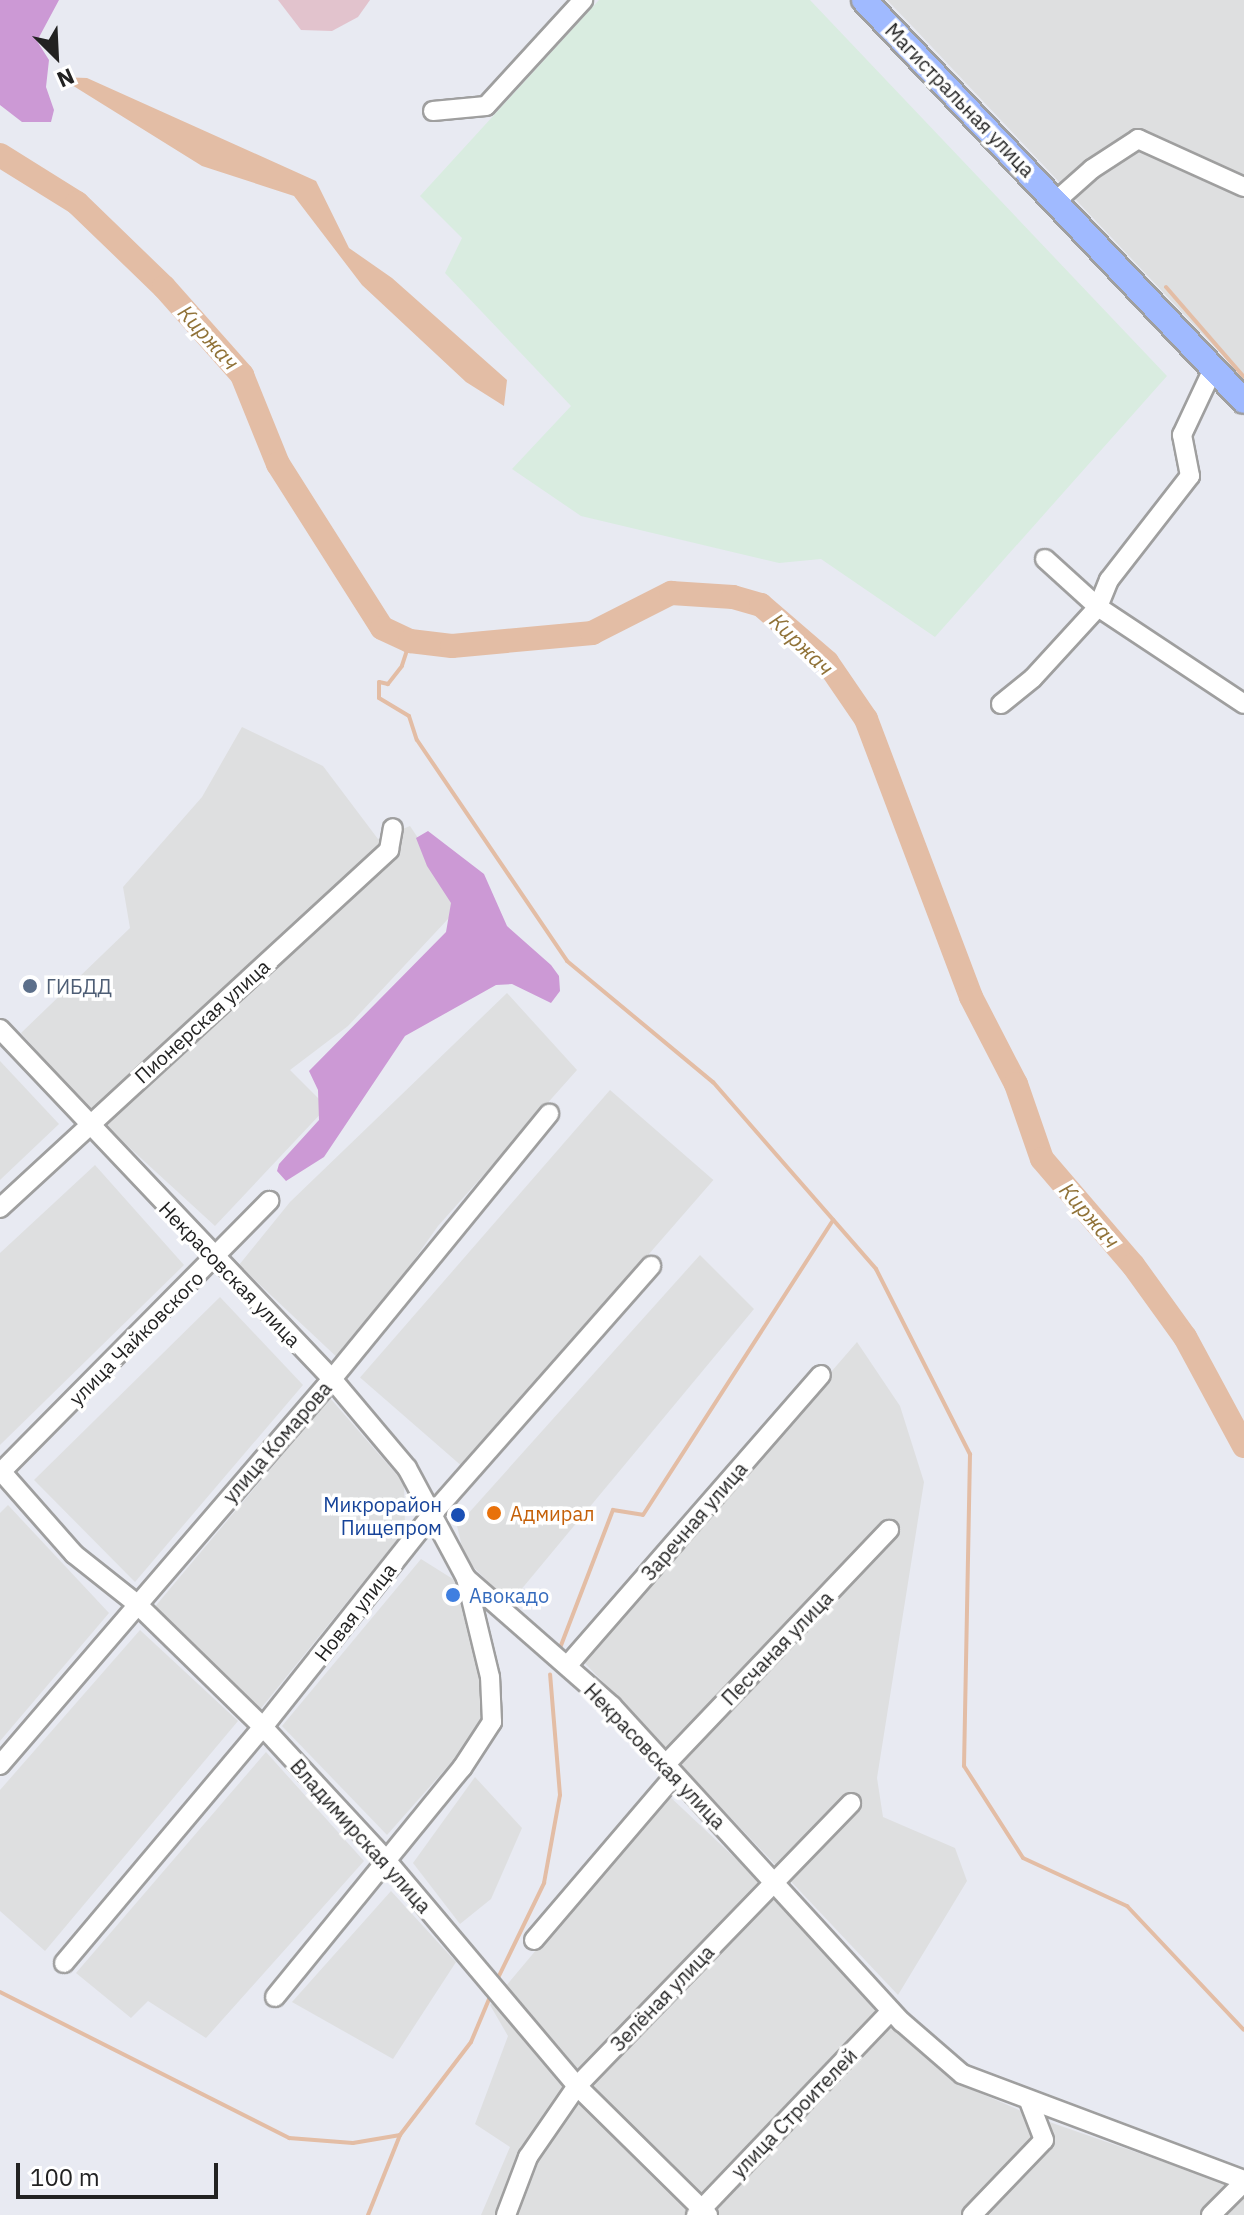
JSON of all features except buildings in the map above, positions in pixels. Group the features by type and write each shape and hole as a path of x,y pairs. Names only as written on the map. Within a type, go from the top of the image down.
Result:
{"main road":[{"name":"Магистральная улица","path":"864,0 1244,401"}],"street":[{"path":"433,111 486,106 583,0"},
{"path":"1056,201 1092,169 1138,139 1244,187"},
{"path":"1001,704 1033,678 1098,607 1109,580 1190,476 1182,435 1213,369"},
{"path":"1045,559 1098,607 1244,704"},
{"name":"Пионерская улица","path":"0,1208 389,850 393,828"},
{"name":"Некрасовская улица","path":"0,1029 332,1379 407,1468 435,1511 448,1551 466,1578 612,1706 891,2011 962,2074 1030,2103 1244,2181"},
{"name":"улица Комарова","path":"0,1765 332,1379 549,1114"},
{"name":"улица Чайковского","path":"0,1472 215,1259 269,1201"},
{"name":"Новая улица","path":"64,1963 263,1727 435,1511 651,1266"},
{"name":"Заречная улица","path":"567,1666 821,1375"},
{"name":"Владимирская улица","path":"0,1472 74,1554 137,1604 263,1727 386,1860 486,1979 503,1994 577,2086 702,2213"},
{"name":"Песчаная улица","path":"534,1940 670,1770 889,1530"},
{"path":"275,1997 462,1768 492,1722 490,1677 466,1578"},
{"name":"Зелёная улица","path":"506,2215 528,2157 577,2086 851,1803"},
{"name":"улица Строителей","path":"702,2213 891,2011"},
{"path":"972,2215 1044,2140 1030,2103"},
{"path":"1211,2215 1244,2181"}],"shaded area":[{"path":"0,0 59,0 37,41 49,60 46,87 54,110 51,122 22,122 0,105"},
{"path":"278,0 370,0 358,17 332,31 301,30"},
{"path":"599,0 810,0 1167,376 935,637 821,559 779,563 581,516 512,469 571,406 445,273 462,238 420,196"},
{"path":"887,0 1244,0 1244,378 915,29"},
{"path":"59,77 87,78 316,181 349,248 392,278 507,380 504,406 466,382 362,285 294,196 202,166"},
{"path":"242,727 323,766 378,839 410,826 462,904 348,1026 290,1070 327,1107 215,1226 96,1117 21,1033 130,928 123,887 202,797"},
{"path":"428,831 484,874 507,926 551,965 559,976 560,991 551,1003 512,984 496,985 405,1036 324,1157 286,1181 277,1171 279,1164 319,1120 318,1090 309,1071 446,932 451,903 427,866 416,838"},
{"path":"507,993 577,1070 438,1226 342,1362 239,1265 290,1202"},
{"path":"0,1061 59,1124 0,1180"},
{"path":"610,1090 713,1180 463,1467 360,1378"},
{"path":"95,1165 184,1265 0,1445 0,1253"},
{"path":"700,1255 754,1309 510,1603 465,1559 457,1526"},
{"path":"220,1297 303,1385 135,1582 34,1480"},
{"path":"857,1342 900,1406 924,1482 877,1778 883,1817 955,1848 967,1881 898,1995 582,1660"},
{"path":"330,1398 404,1483 405,1530 258,1712 153,1609"},
{"path":"8,1505 109,1613 0,1741 0,1513"},
{"path":"421,1559 464,1586 486,1711 480,1730 387,1835 282,1726"},
{"path":"140,1630 238,1721 45,1951 0,1911 0,1790"},
{"path":"266,1752 364,1861 206,2038 148,2001 131,2018 76,1973"},
{"path":"475,1777 522,1828 491,1899 460,1924 413,1863"},
{"path":"667,1794 768,1889 884,2018 957,2083 1035,2117 1239,2188 1244,2191 1244,2215 481,2215 510,2147 475,2124 508,2036 490,2005"},
{"path":"391,1891 456,1962 393,2059 292,2002"}],"waterway":[{"name":"Киржач","path":"0,155 77,203 164,287 242,375 278,464 382,628 410,641 452,646 592,633 671,593 733,597 761,605 827,662 866,719 971,997 1016,1084 1042,1159 1133,1265 1185,1337 1244,1446"},
{"path":"1166,287 1244,377"},
{"path":"410,641 402,666 388,684 379,682 379,698 409,716 417,740 567,961 713,1082 876,1269 970,1454 964,1766 1023,1858 1127,1906 1244,2030"},
{"path":"560,1648 613,1510 643,1515 833,1220"},
{"path":"497,1980 544,1883 560,1795 550,1674"},
{"path":"0,1992 289,2138 353,2143 400,2135"},
{"path":"368,2215 400,2135 471,2042 492,1992"}],"place":[{"name":"ГИБДД","path":"30,986"},
{"name":"Адмирал","path":"494,1513"},
{"name":"Микрорайон Пищепром","path":"458,1515"},
{"name":"Авокадо","path":"453,1595"}]}
